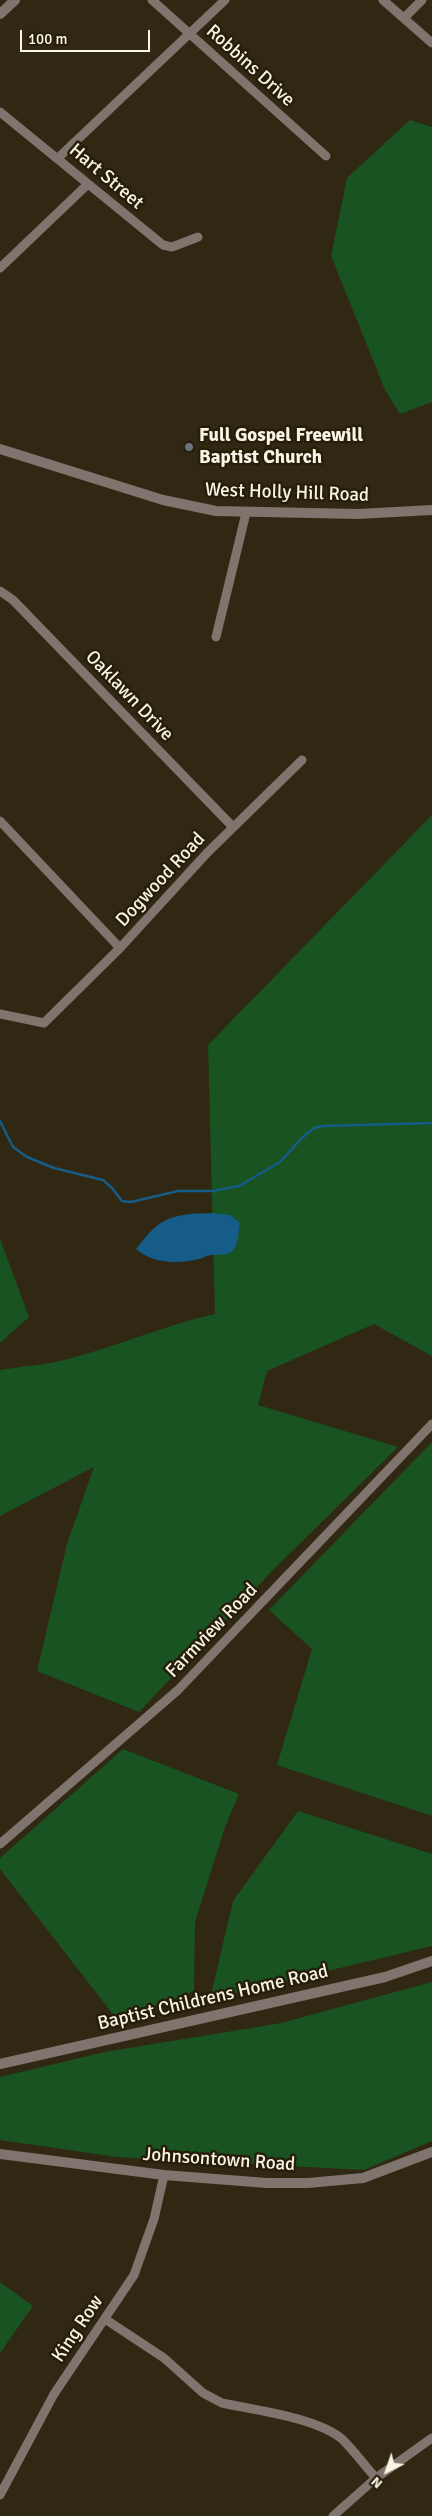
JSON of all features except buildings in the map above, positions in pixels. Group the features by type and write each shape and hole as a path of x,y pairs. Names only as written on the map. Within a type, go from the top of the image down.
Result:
{"street":[{"path":"0,14 15,0"},
{"name":"Robbins Drive","path":"152,0 326,156"},
{"path":"58,158 225,0"},
{"path":"383,0 432,43"},
{"path":"404,18 422,0"},
{"name":"Hart Street","path":"0,112 163,245 172,247 198,237"},
{"path":"0,268 88,184"},
{"name":"West Holly Hill Road","path":"0,449 171,502 216,511 358,514 432,510"},
{"path":"216,637 246,513"},
{"name":"Oaklawn Drive","path":"0,591 13,600 233,827"},
{"name":"Dogwood Road","path":"0,1014 44,1023 120,948 233,827 302,760"},
{"path":"0,821 120,948"},
{"name":"Farmview Road","path":"0,1844 178,1690 432,1424"},
{"name":"Baptist Childrens Home Road","path":"0,2064 385,1977 432,1961"},
{"name":"Johnsontown Road","path":"0,2154 164,2175 267,2183 345,2180 381,2173 432,2152"},
{"name":"King Row","path":"1,2494 54,2394 134,2275 154,2219 164,2175"},
{"path":"104,2319 164,2358 211,2397 222,2403 314,2424 330,2431 343,2440 376,2478"},
{"path":"332,2516 376,2478 432,2438"}],"green space":[{"path":"410,120 432,127 432,402 400,414 385,390 331,256 347,178"},
{"path":"432,815 432,1356 374,1324 267,1371 258,1405 398,1447 272,1571 139,1712 37,1671 67,1544 94,1467 0,1516 0,1370 68,1359 215,1314 208,1045"},
{"path":"0,1239 29,1317 0,1343"},
{"path":"432,1442 432,1816 277,1765 312,1649 269,1610"},
{"path":"123,1749 239,1794 225,1827 195,1922 194,1991 119,2022 0,1869 0,1858"},
{"path":"298,1811 432,1854 432,1946 210,1999 233,1901"},
{"path":"432,1982 432,2141 364,2170 117,2157 0,2140 0,2077 105,2052 281,2023"},
{"path":"0,2282 33,2306 0,2353"}],"water":[{"path":"212,1213 230,1215 240,1223 236,1244 228,1254 210,1255 191,1261 166,1262 150,1258 136,1249 160,1223 168,1219 187,1214"}],"waterway":[{"path":"0,1121 13,1147 27,1157 54,1168 103,1180 122,1201 131,1202 178,1191 213,1191 239,1186 280,1162 314,1128 323,1126 432,1123"}],"place":[{"name":"Full Gospel Freewill Baptist Church","path":"189,447"}]}
